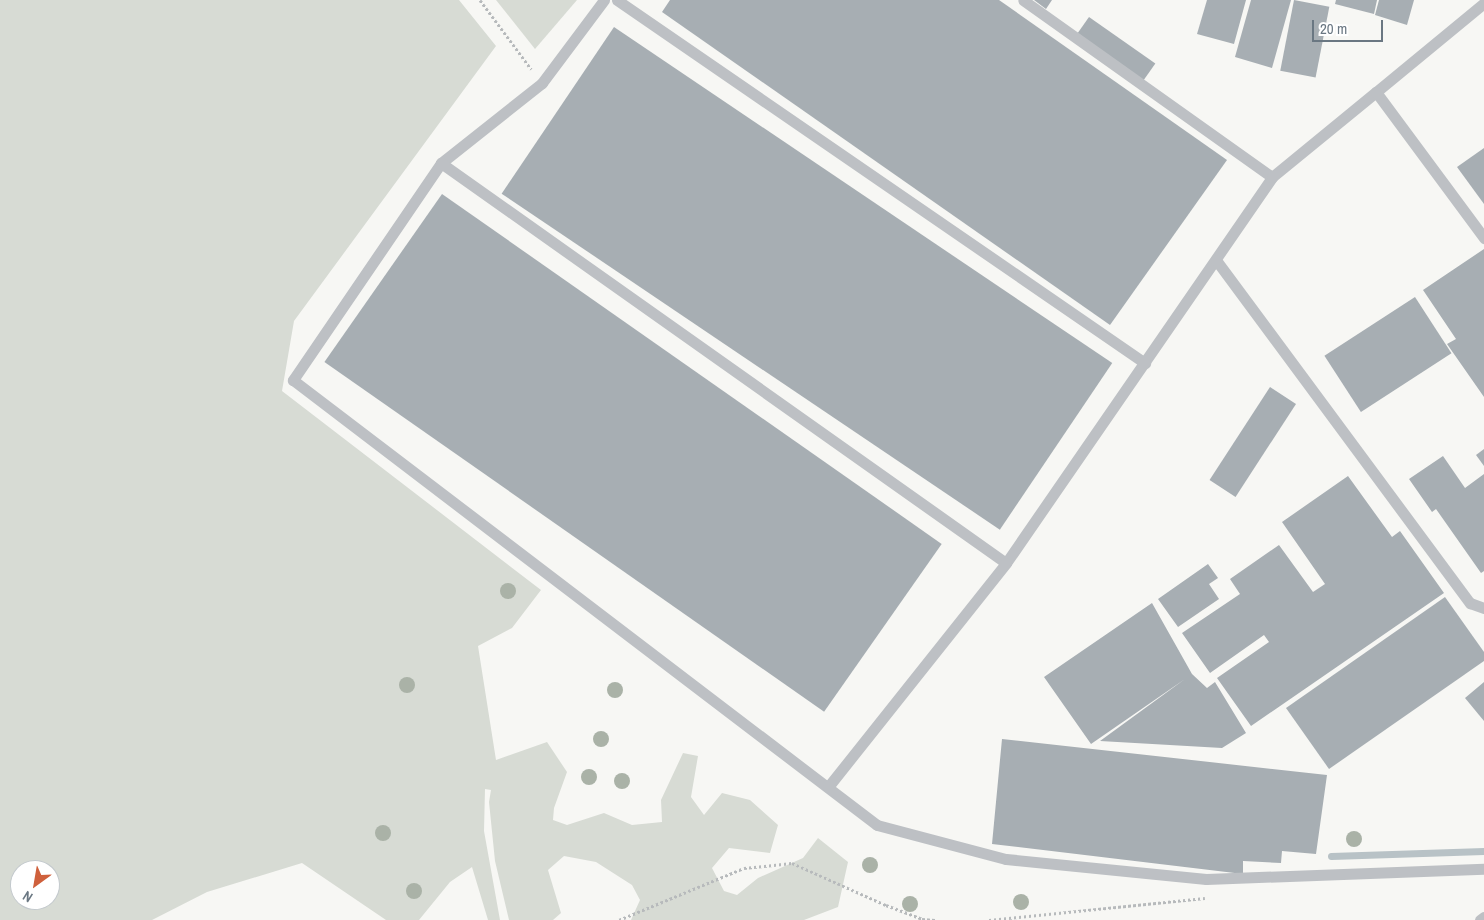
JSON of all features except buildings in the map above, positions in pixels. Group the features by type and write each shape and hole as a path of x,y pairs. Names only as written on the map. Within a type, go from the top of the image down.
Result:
{"lane":[{"path":"604,0 542,83 441,163 293,380 877,825 1006,859 1206,879 1484,869"},
{"path":"617,0 1145,363"},
{"path":"1023,0 1272,177"},
{"path":"828,787 1006,563 1272,177 1484,3"},
{"path":"1376,92 1484,238"},
{"path":"441,163 1006,563"},
{"path":"1216,260 1470,603 1484,608"},
{"path":"1480,920 1484,917"}],"path":[{"path":"480,0 542,83"},
{"path":"619,920 744,868 792,863 886,905 922,919 935,920"},
{"path":"989,920 1190,902 1209,897"}],"shaded area":[{"path":"0,0 459,0 496,46 294,321 282,391 541,590 512,628 478,646 496,760 547,742 567,772 554,808 553,820 567,825 604,813 632,825 662,822 661,800 683,753 698,756 691,797 704,815 722,793 750,800 778,825 770,853 729,848 712,868 724,891 737,895 758,878 803,858 818,838 848,862 838,907 804,920 631,920 640,900 632,885 596,862 564,856 548,870 561,913 553,920 509,920 495,861 489,802 491,790 485,789 484,831 500,920 488,920 472,867 450,882 419,920 386,920 302,863 207,892 152,920 0,920"},
{"path":"496,0 577,0 535,49"}],"waterway":[{"path":"1331,856 1484,851"}]}
